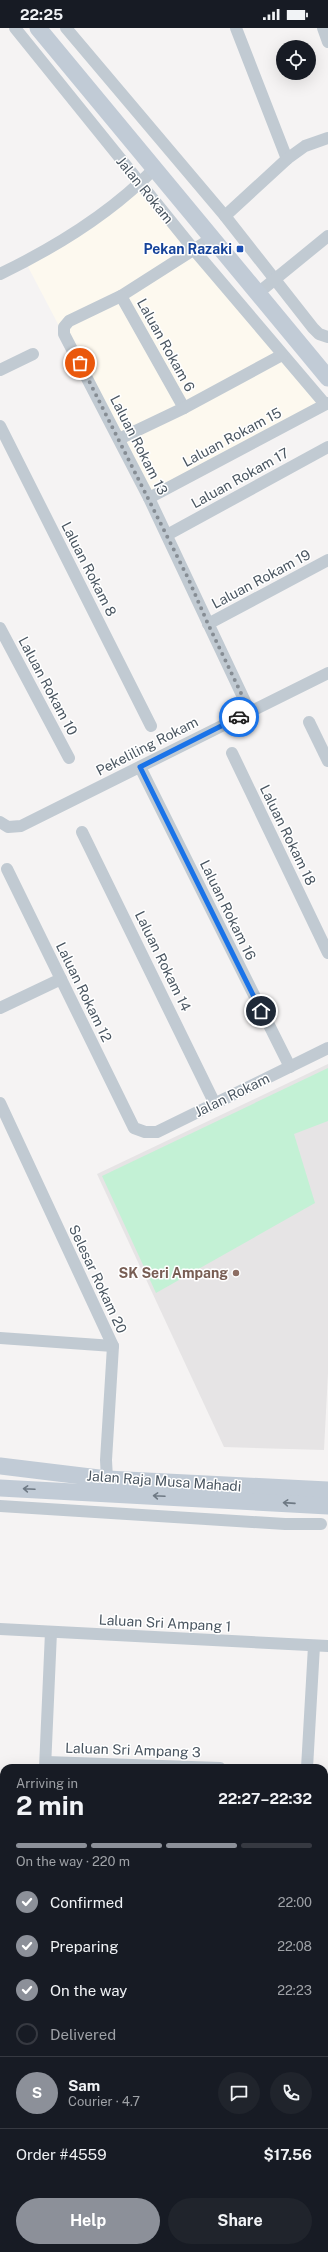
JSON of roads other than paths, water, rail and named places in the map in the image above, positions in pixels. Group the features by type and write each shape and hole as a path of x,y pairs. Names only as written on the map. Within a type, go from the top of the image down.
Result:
{"main road":[{"name":"Jalan Rokam","path":"38,28 328,378"},
{"name":"Jalan Raja Musa Mahadi","path":"0,1466 107,1479 328,1490"},
{"path":"0,1473 107,1479"},
{"name":"Jalan Raja Musa Mahadi","path":"0,1488 328,1506"}],"street":[{"name":"Jalan Rokam","path":"14,28 195,251 282,355 327,403"},
{"path":"236,28 287,159"},
{"path":"323,28 328,42"},
{"path":"53,46 68,29 225,216 313,328 327,337"},
{"path":"225,216 287,159 305,146 328,138"},
{"path":"1,271 84,229 140,183 154,169"},
{"path":"258,293 328,236"},
{"name":"Laluan Rokam 13","path":"212,238 195,251 121,296 69,321 64,327 64,334 149,498 250,712"},
{"name":"Laluan Rokam 6","path":"121,296 184,408"},
{"path":"0,370 33,354"},
{"path":"119,439 184,408 282,355"},
{"name":"Laluan Rokam 15","path":"149,498 327,403"},
{"name":"Laluan Rokam 8","path":"0,426 151,726"},
{"name":"Laluan Rokam 17","path":"167,535 328,447"},
{"name":"Laluan Rokam 19","path":"208,624 328,560"},
{"name":"Laluan Rokam 10","path":"0,628 69,758"},
{"name":"Pekeliling Rokam","path":"0,822 8,827 21,826 328,673"},
{"path":"309,722 328,760"},
{"name":"Laluan Rokam 18","path":"232,753 328,953"},
{"name":"Laluan Rokam 16","path":"140,767 290,1067"},
{"name":"Laluan Rokam 14","path":"82,832 215,1104"},
{"name":"Laluan Rokam 12","path":"7,869 134,1128"},
{"path":"0,1008 61,979"},
{"name":"Jalan Rokam","path":"134,1128 145,1132 157,1132 328,1048"},
{"name":"Selesar Rokam 20","path":"0,1103 113,1346 106,1460 107,1479"},
{"path":"0,1338 113,1346"},
{"path":"0,1506 285,1524 321,1524"},
{"name":"Laluan Sri Ampang 1","path":"0,1629 328,1646"},
{"path":"45,1764 51,1632"},
{"path":"307,1764 314,1646"}],"place":[{"name":"Pekan Razaki","path":"240,249"},
{"name":"SK Seri Ampang","path":"236,1273"}]}
